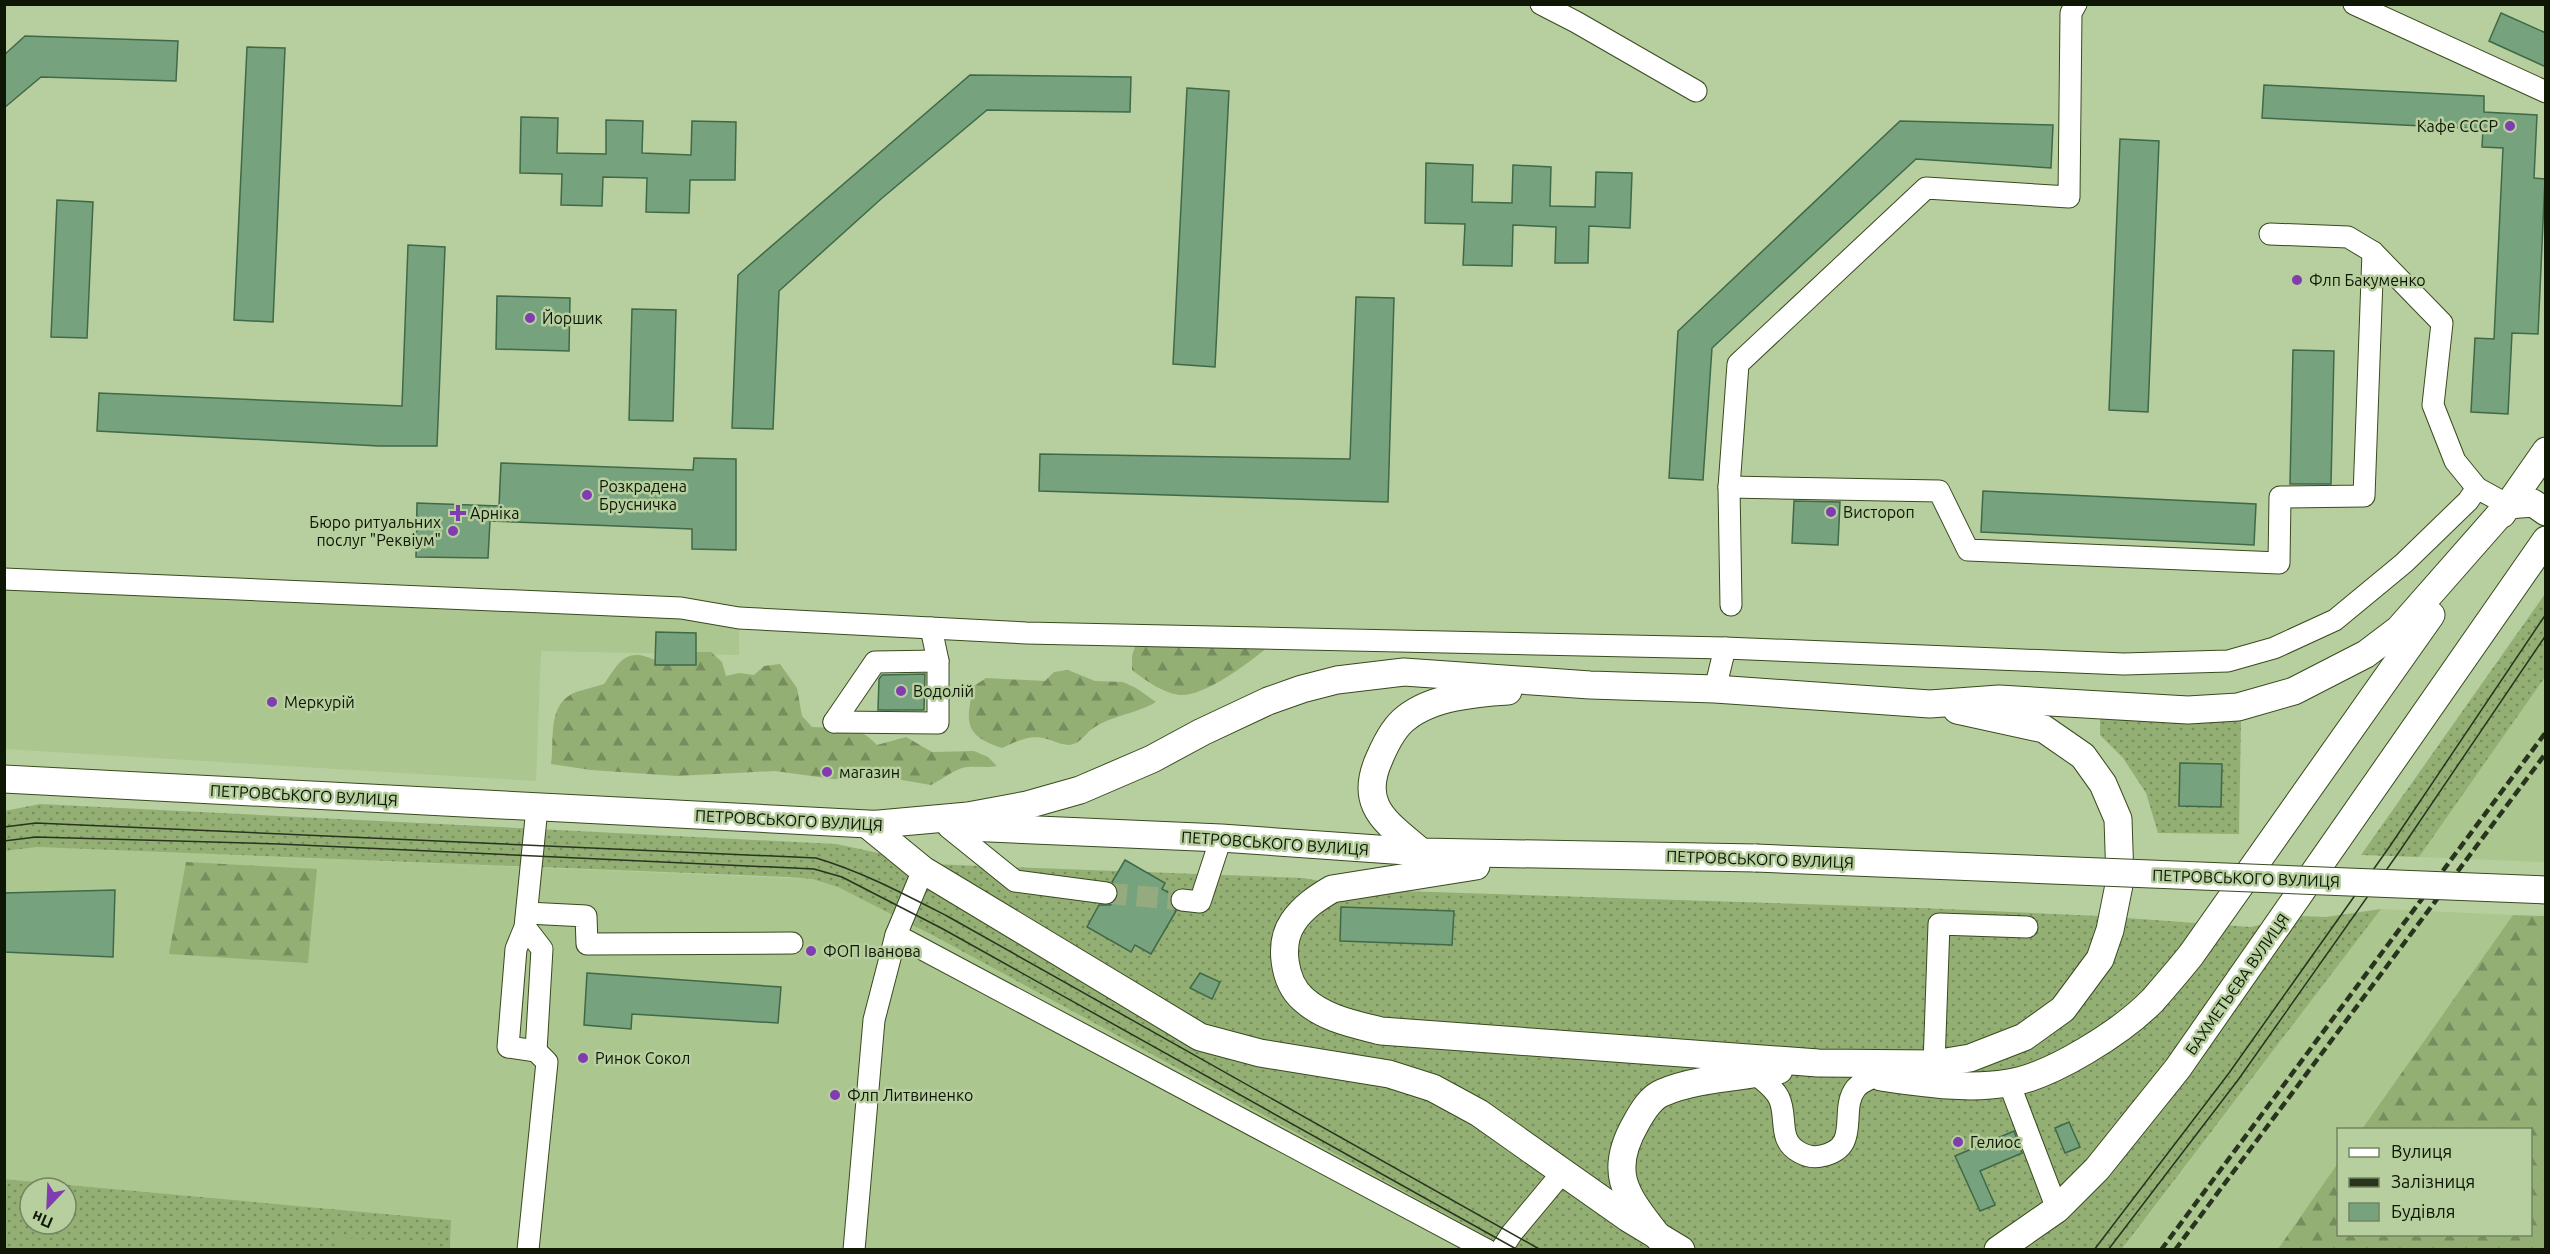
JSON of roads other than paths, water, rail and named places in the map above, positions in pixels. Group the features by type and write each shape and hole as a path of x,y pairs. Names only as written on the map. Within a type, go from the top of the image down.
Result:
{"main road":[{"path":"1670,1244 1628,1197 1621,1175 1624,1149 1644,1108 1659,1094 1681,1086 1818,1063 1875,1076 1928,1084 2009,1083 2036,1075 2075,1057 2117,1030 2152,1001 2191,955 2546,451"},
{"path":"868,825 968,816 1028,806 1080,790 1152,759 1268,701 1302,688 1336,680 1404,672 1590,685 1715,689 1930,704 1999,699 2188,710 2238,707 2294,691 2366,654 2398,629 2508,505 2533,503 2546,512"},
{"name":"БАХМЕТЬЄВА ВУЛИЦЯ","path":"1998,1250 2056,1209 2097,1168 2178,1068 2546,540"},
{"path":"1421,852 1393,826 1376,806 1371,786 1375,769 1388,739 1405,719 1430,705 1464,697 1493,692 1590,685"},
{"path":"1559,855 1332,889 1315,899 1291,924 1284,949 1286,968 1292,984 1302,999 1317,1009 1339,1020 1381,1031 1818,1063 1934,1064 1970,1058 2024,1037 2063,1009 2100,959 2110,930 2120,880 2118,819 2103,784 2083,756 2044,729 1930,704"},
{"name":"ПЕТРОВСЬКОГО ВУЛИЦЯ","path":"4,779 868,825 948,826 1221,838 1421,852 1756,858 2546,890"},
{"path":"868,825 923,870 1200,1037 1260,1053 1389,1074 1433,1088 1479,1113 1562,1173 1670,1244"}],"street":[{"path":"1541,4 1696,91"},
{"path":"1731,604 1729,487 1738,364 1926,188 2069,197 2072,13 2076,4"},
{"path":"2354,4 2546,92"},
{"path":"2270,234 2348,237 2373,252 2442,323 2433,405 2455,461 2477,488 2508,505"},
{"path":"1729,487 1939,491 1968,550 2279,563 2280,497 2364,496 2373,252"},
{"path":"4,579 681,608 739,618 931,628 1256,639 1725,648 2124,664 2228,662 2274,648 2335,620 2404,562 2468,501 2477,488"},
{"path":"931,628 938,661 938,723 834,722 874,662 938,661"},
{"path":"1715,689 1725,648"},
{"path":"528,1250 547,1062 536,1051 508,1047 516,949 526,920 537,808"},
{"path":"948,826 1015,881 1106,893"},
{"path":"1182,900 1200,902 1221,838"},
{"path":"854,1250 874,1020 896,935 923,870"},
{"path":"526,920 586,916 587,944 792,943"},
{"path":"526,920 542,949 536,1051"},
{"path":"1934,1064 1939,924 2026,927"},
{"path":"896,935 1488,1250"},
{"path":"1757,1075 1772,1088 1780,1100 1783,1114 1782,1128 1786,1140 1794,1149 1805,1155 1817,1157 1829,1154 1840,1147 1847,1136 1849,1102 1854,1090 1861,1083 1875,1076"},
{"path":"2009,1083 2056,1209"},
{"path":"1501,1250 1512,1233 1562,1173"}],"tunnel":[{"path":"1106,893 1182,900"}],"tram line":[{"path":"2094,1250 2229,1073 2390,846 2546,614"},
{"path":"2108,1250 2238,1080 2399,852 2546,635"},
{"path":"4,827 36,823 816,858 867,877 947,916 1541,1250"},
{"path":"4,841 36,837 279,844 814,869 842,877 943,929 1518,1250"}],"railway":[{"path":"2161,1250 2546,732"},
{"path":"2175,1250 2546,753"}],"place":[{"name":"Кафе СССР","path":"2510,126"},
{"name":"Флп Бакуменко","path":"2297,280"},
{"name":"Йоршик","path":"530,318"},
{"name":"Розкрадена Брусничка","path":"587,495"},
{"name":"Вистороп","path":"1831,512"},
{"name":"Арніка","path":"458,513"},
{"name":"Бюро ритуальних послуг \"Реквіум\"","path":"453,531"},
{"name":"Водолій","path":"901,691"},
{"name":"Меркурій","path":"272,702"},
{"name":"магазин","path":"827,772"},
{"name":"ФОП Іванова","path":"811,951"},
{"name":"Ринок Сокол","path":"583,1058"},
{"name":"Флп Литвиненко","path":"835,1095"},
{"name":"Гелиос","path":"1958,1142"}]}
